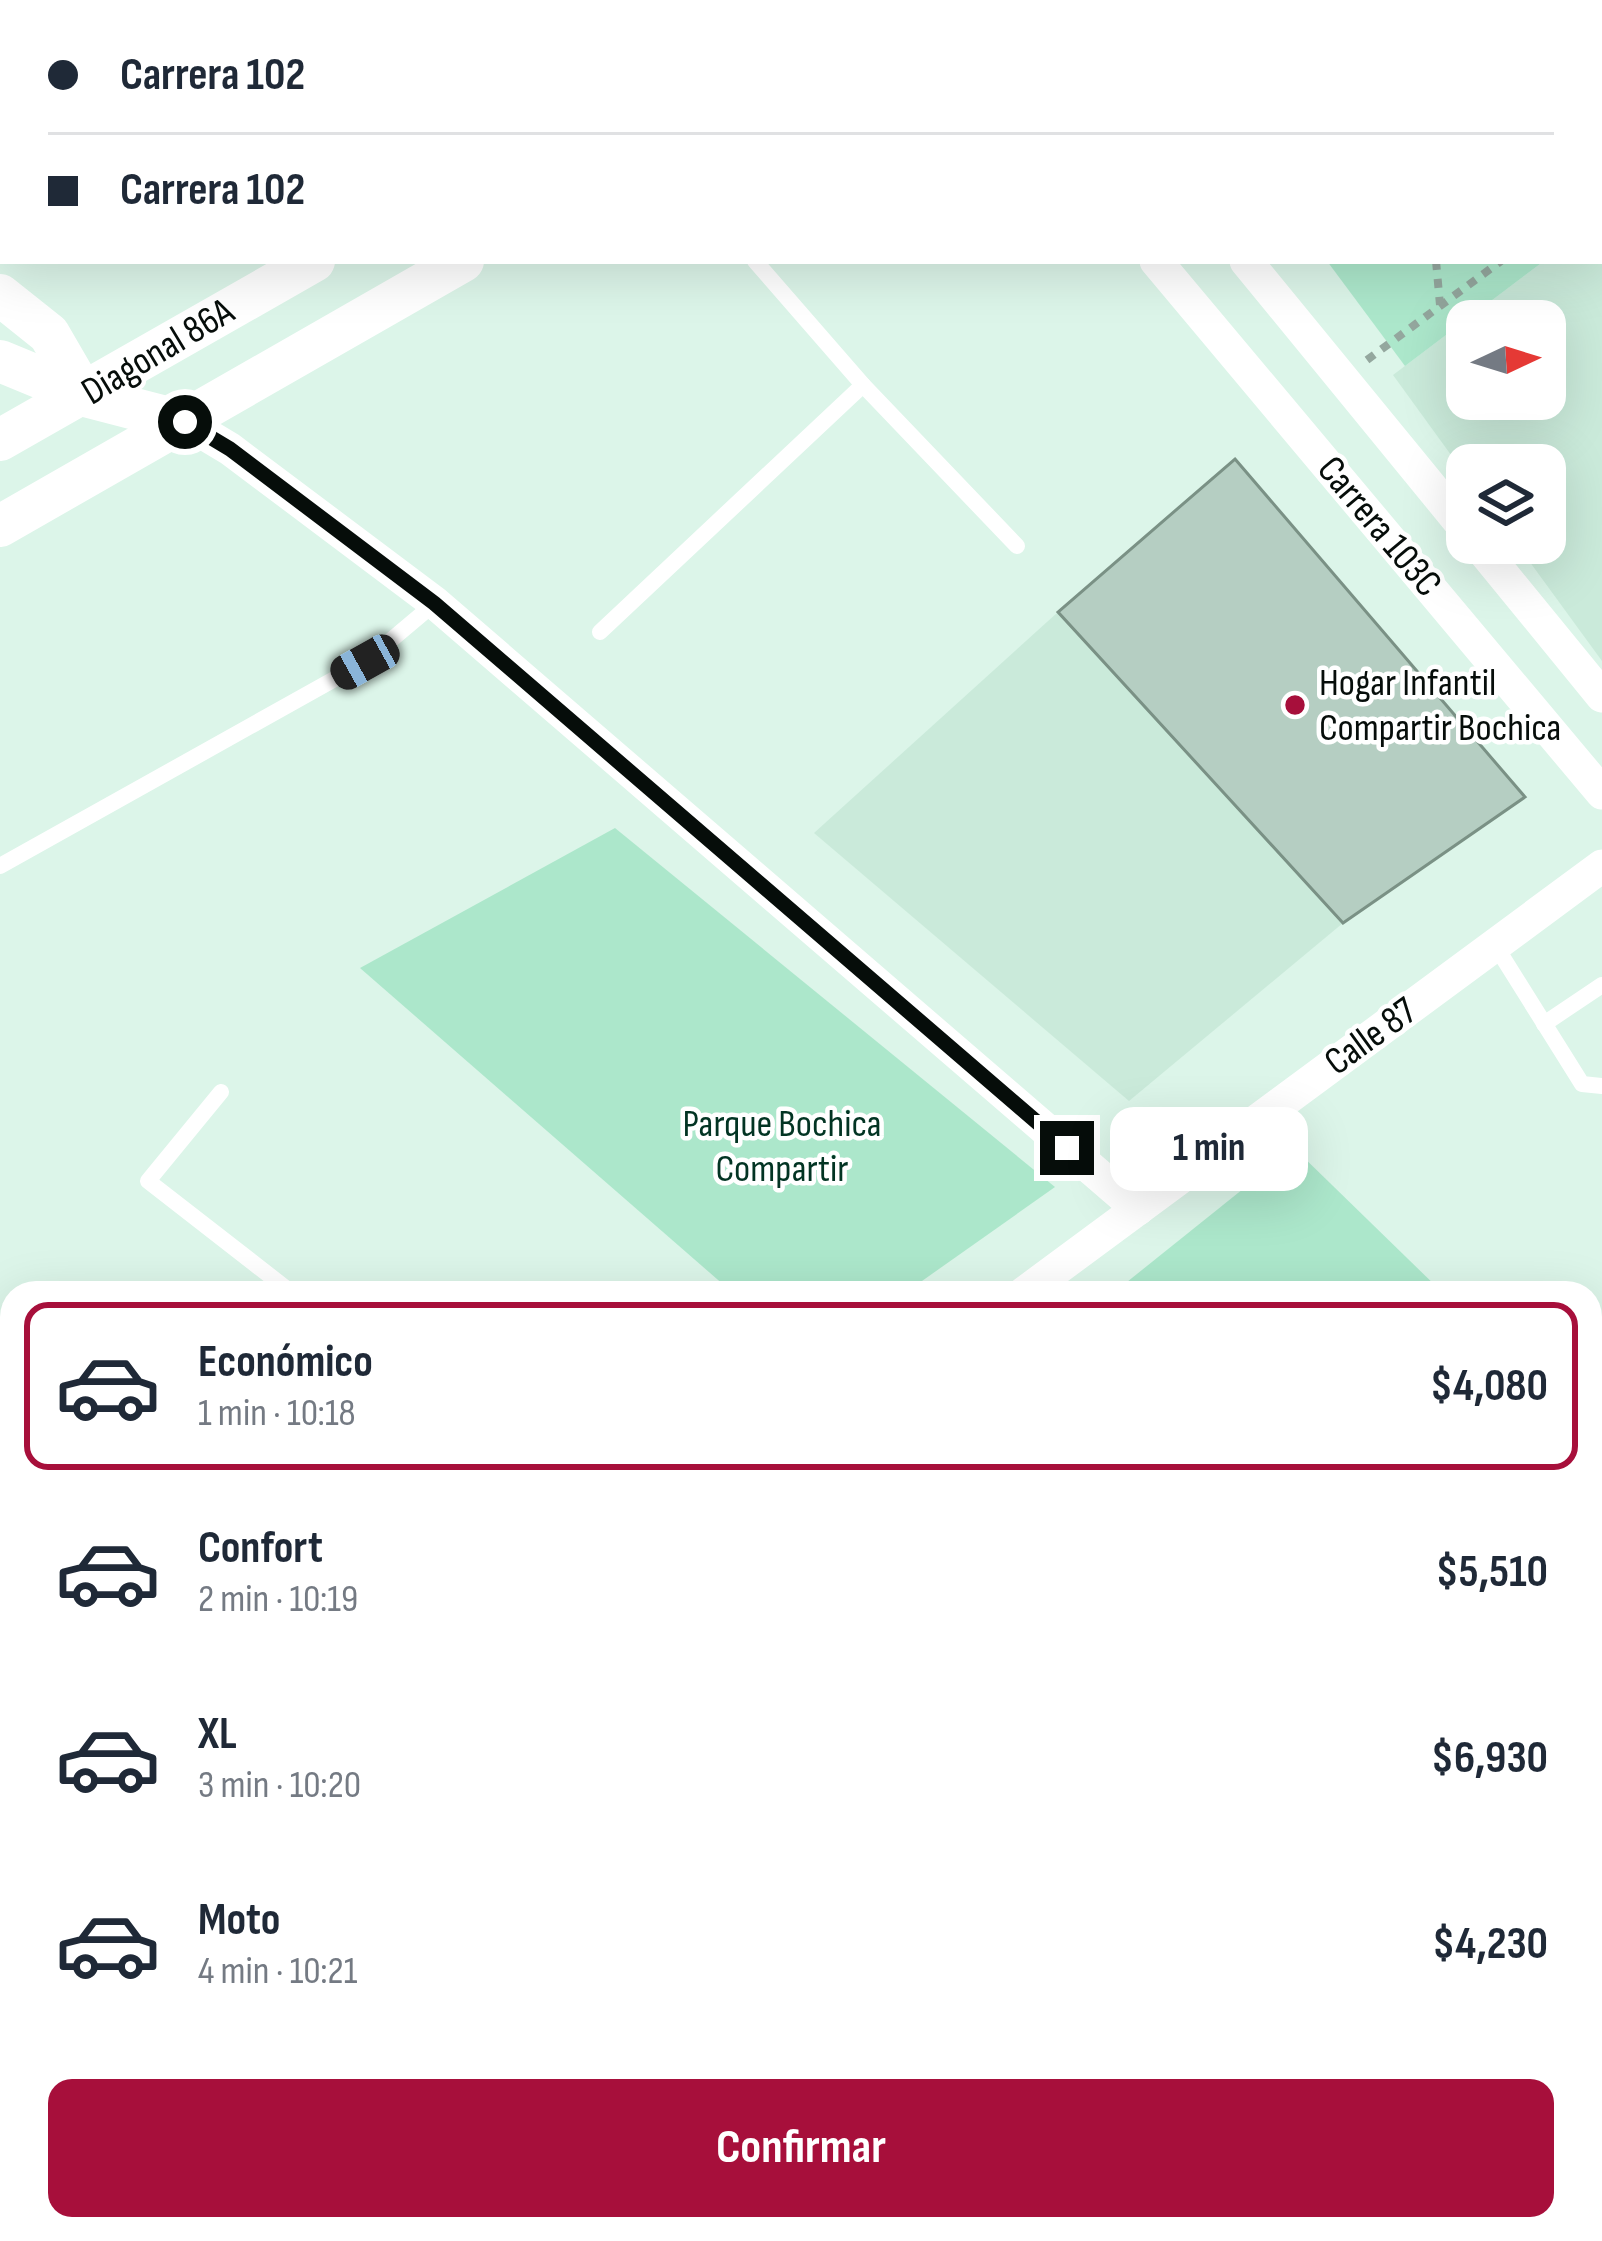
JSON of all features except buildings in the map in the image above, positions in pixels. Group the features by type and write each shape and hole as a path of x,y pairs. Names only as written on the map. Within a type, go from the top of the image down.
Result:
{"street":[{"name":"Diagonal 86A","path":"0,440 85,396 309,264"},
{"name":"Diagonal 86A","path":"0,526 458,264"},
{"name":"Carrera 103C","path":"1159,264 1602,794"},
{"name":"Carrera 103C","path":"1248,264 1446,505"},
{"path":"0,295 49,334 85,396"},
{"path":"0,361 85,396 185,422 230,449 434,603 1138,1208"},
{"name":"Carrera 103C","path":"1494,564 1602,696"},
{"name":"Calle 87","path":"1040,1281 1602,866"}],"lane":[{"path":"758,264 862,385 1017,546"},
{"path":"600,632 862,385"},
{"path":"0,866 365,662 434,603"},
{"path":"1495,945 1582,1084 1602,1086"},
{"path":"1544,1024 1602,985"},
{"path":"221,1092 148,1181 272,1281"}],"path":[{"path":"1436,264 1440,307"},
{"path":"1342,378 1497,264"}],"shaded area":[{"path":"1540,264 1602,264 1602,661 1531,564 1566,564 1566,444 1446,444 1446,448 1393,375 1446,335 1446,420 1566,420 1566,300 1492,300"},
{"path":"1058,612 1343,923 1129,1101 814,833"}],"green space":[{"path":"1329,264 1540,264 1492,300 1446,300 1446,335 1405,366"},
{"name":"Parque Bochica Compartir","path":"615,828 1055,1187 922,1281 719,1281 360,968"},
{"path":"1294,1148 1431,1281 1128,1281"}],"place":[{"name":"Hogar Infantil Compartir Bochica","path":"1295,705"}],"route":[{"path":"185,422 230,449 434,603 1067,1148"}]}
